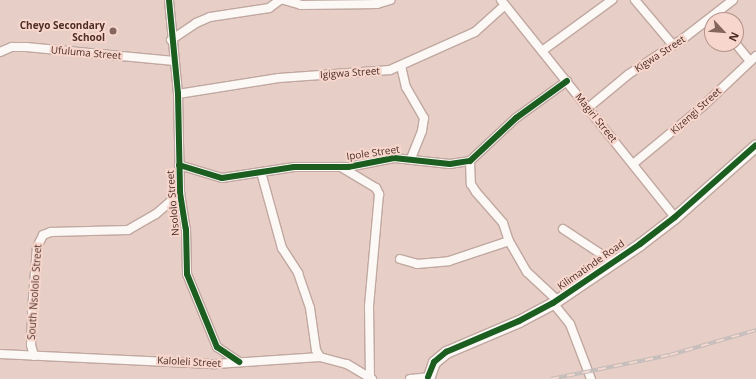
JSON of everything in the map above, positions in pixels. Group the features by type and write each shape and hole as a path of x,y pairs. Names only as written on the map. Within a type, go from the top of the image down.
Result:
{"main road":[{"name":"Kilimatinde Road","path":"428,378 434,362 446,352 519,321 555,302 613,262 675,217 756,145"}],"street":[{"name":"Nsololo Street","path":"169,0 171,40 178,94 180,193 186,229 186,274 217,347 240,362"},
{"path":"171,40 196,23 210,17 269,8 280,0"},
{"path":"284,0 301,5 377,4 390,0"},
{"path":"542,51 612,0"},
{"path":"635,0 673,45"},
{"name":"Kigwa Street","path":"722,12 734,0"},
{"name":"Magiri Street","path":"503,3 675,217"},
{"name":"Igigwa Street","path":"178,94 279,78 383,72 401,66 474,32 503,3"},
{"name":"Kigwa Street","path":"588,108 617,83 704,26"},
{"name":"Ufuluma Street","path":"1,50 26,48 174,61"},
{"path":"744,51 753,59"},
{"name":"Kizengi Street","path":"633,164 703,106 753,59"},
{"path":"401,66 406,87 424,118 422,131 411,158"},
{"path":"567,82 516,118 470,161 471,184 503,223 509,241 527,272 555,302 570,324 591,379"},
{"name":"Ipole Street","path":"179,165 222,178 294,167 340,167 394,158 411,158 450,164 470,161"},
{"path":"340,167 376,188 379,194 370,306 371,378"},
{"path":"261,172 282,248 298,274 310,308 316,350 320,357"},
{"name":"South Nsololo Street","path":"34,356 31,345 32,310 37,248 43,235 51,232 128,230 156,214 180,193"},
{"path":"563,229 613,262"},
{"path":"400,259 417,264 449,260 509,241"},
{"name":"Kaloleli Street","path":"0,354 216,364 320,357 347,364 371,378"},
{"path":"410,379 428,378"}],"railway":[{"path":"551,379 670,355 756,330"}],"cycle path":[{"path":"169,0 178,94 180,193 186,229 187,274 217,347 239,362"},
{"path":"179,165 222,178 294,167 348,167 394,158 450,164 470,161 516,118 567,81"},
{"path":"428,377 434,362 446,352 519,321 553,303 640,244 675,217 756,145"}],"place":[{"name":"Cheyo Secondary School","path":"113,31"}]}
